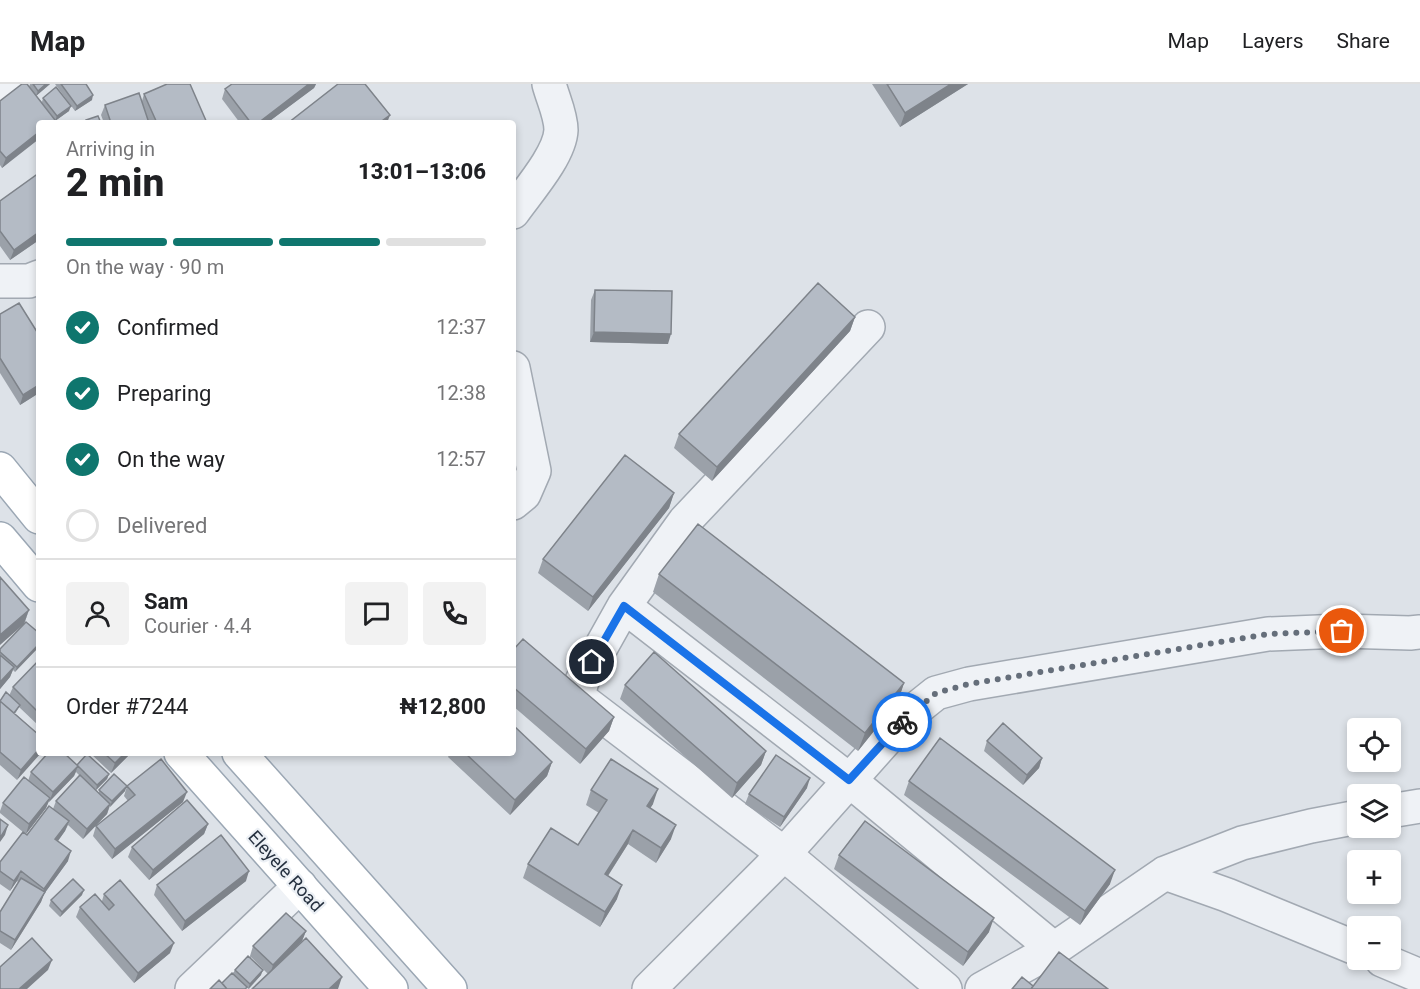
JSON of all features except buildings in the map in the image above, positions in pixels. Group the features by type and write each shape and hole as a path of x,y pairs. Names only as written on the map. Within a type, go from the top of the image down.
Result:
{"main road":[{"path":"0,469 36,508"},
{"path":"0,539 36,581"},
{"name":"Eleyele Road","path":"184,756 392,989"},
{"path":"242,756 450,989"}],"street":[{"path":"0,89 6,84"},
{"path":"516,208 547,163 557,146 561,132 560,120 549,84"},
{"path":"0,281 28,281 36,278"},
{"path":"868,327 685,521 624,606 582,681 579,692 582,700 784,854 945,989"},
{"path":"516,383 534,471 524,494 516,501"},
{"path":"624,606 849,780 1054,950"},
{"path":"649,989 784,854 906,717 936,693 969,684 1268,634 1342,631 1420,632"},
{"path":"1401,809 1420,806"},
{"path":"982,989 1054,950 1165,873 1242,843 1347,819"},
{"path":"1165,873 1227,895 1347,944"},
{"path":"192,989 300,886"},
{"path":"1401,968 1420,976"}],"way so far":[{"path":"902,722 936,693 969,684 1268,634 1342,631"}],"route":[{"path":"592,662 624,606 849,780 902,722"}]}
